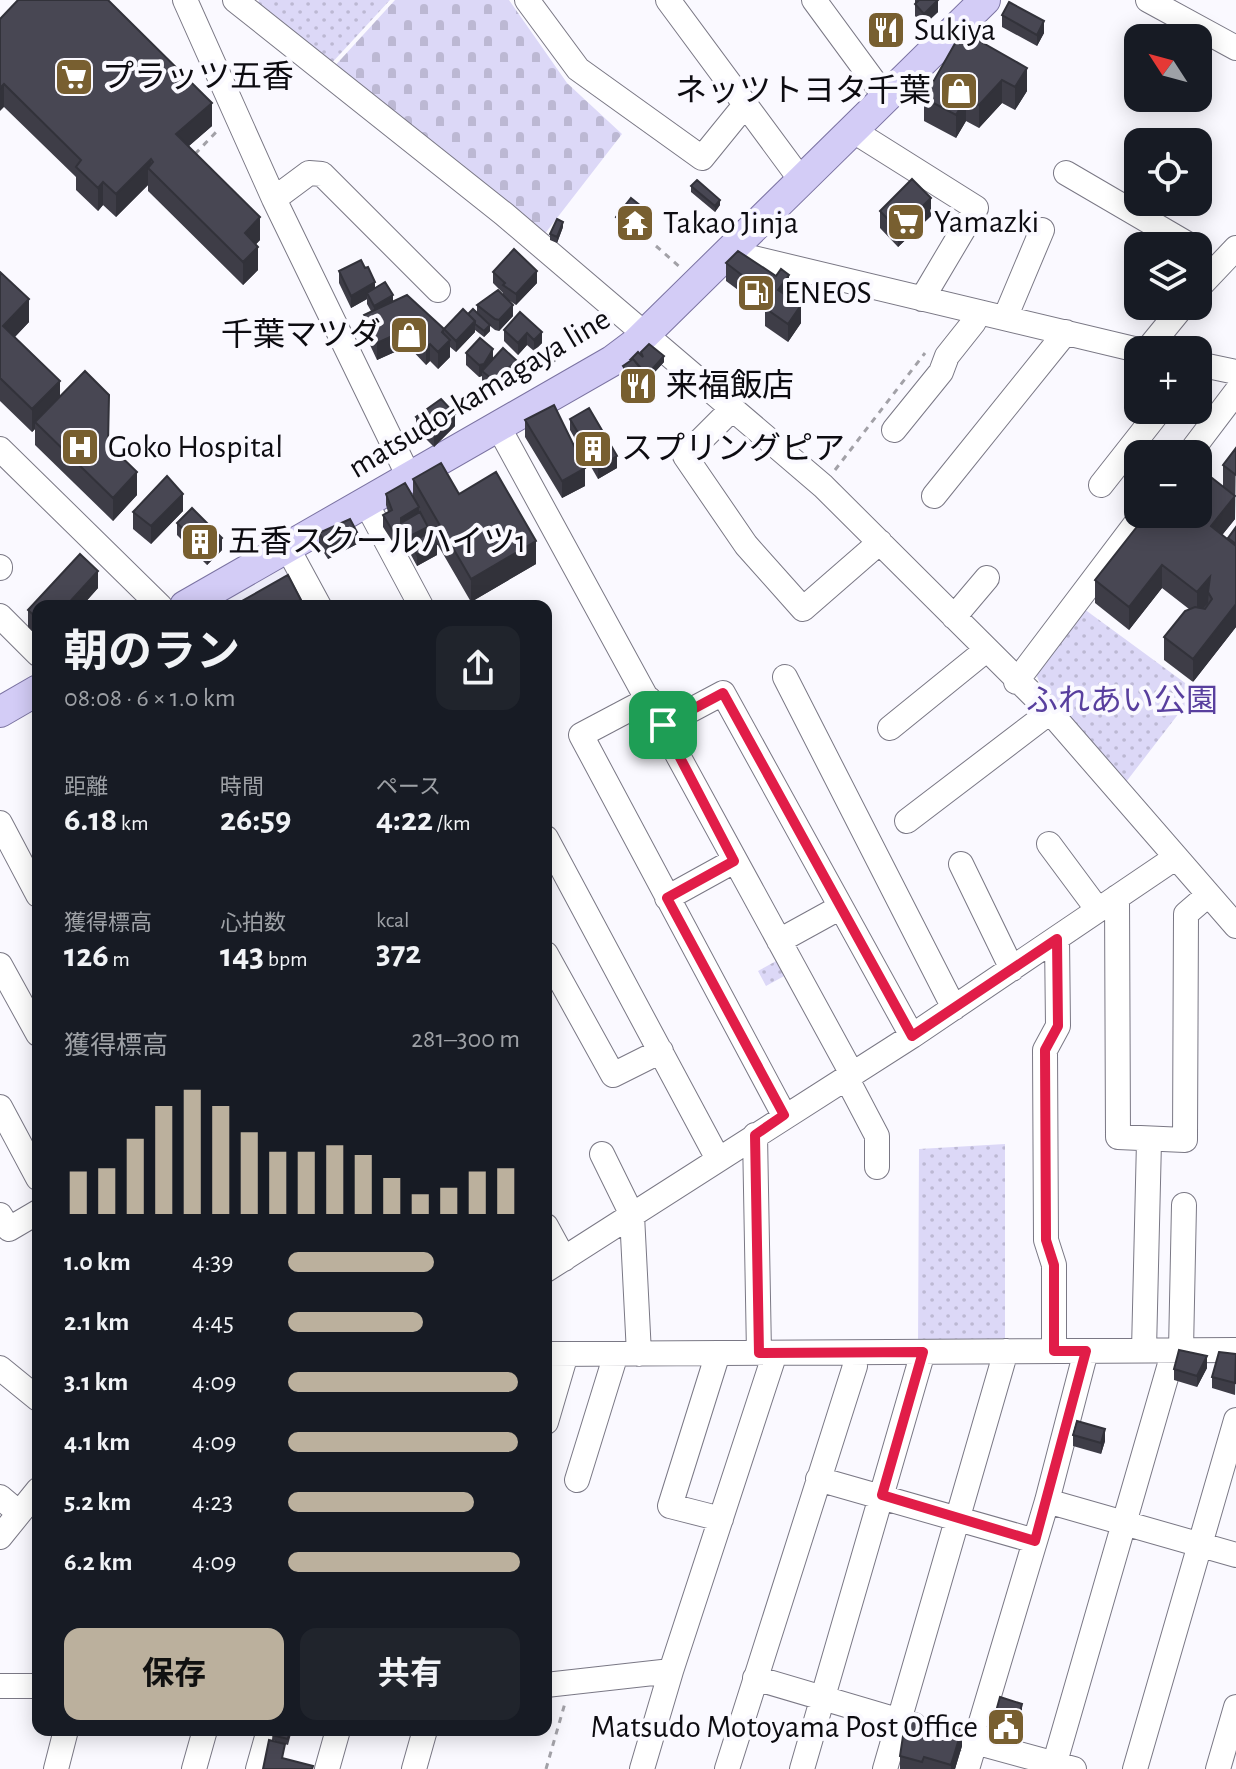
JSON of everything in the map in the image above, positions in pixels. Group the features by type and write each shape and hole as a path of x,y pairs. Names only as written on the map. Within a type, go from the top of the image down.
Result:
{"main road":[{"name":"matsudo-kamagaya line","path":"195,600 612,361 645,334 985,0"},
{"path":"0,712 32,693"}],"street":[{"path":"185,0 319,308 409,477"},
{"path":"236,0 504,214 645,334 651,343 823,486 1016,682 1050,712 1236,926"},
{"path":"527,0 578,69 702,158 745,105"},
{"path":"668,0 801,180"},
{"path":"814,0 886,98"},
{"path":"1148,0 1236,48"},
{"path":"852,130 976,208 922,299"},
{"path":"274,199 309,173 322,174 438,290"},
{"path":"1066,173 1167,232"},
{"path":"1005,318 1042,230"},
{"path":"728,252 1124,346"},
{"path":"1212,273 1228,256"},
{"path":"894,430 941,372 947,356 974,322 974,311"},
{"path":"1158,336 1172,320"},
{"path":"934,496 1066,332"},
{"path":"1212,367 1236,372"},
{"path":"1200,440 1236,392"},
{"path":"732,409 685,456 746,545 803,609 880,542"},
{"path":"1101,485 1149,424"},
{"path":"499,428 649,699 849,1075 877,1136 877,1167"},
{"path":"0,449 154,600"},
{"path":"366,503 418,600"},
{"path":"1016,682 1132,528"},
{"path":"287,547 316,600"},
{"path":"954,617 987,578"},
{"path":"0,616 32,648"},
{"path":"890,728 985,651"},
{"path":"785,677 954,1008"},
{"path":"663,725 723,693 912,1036"},
{"path":"649,699 581,735 784,1115"},
{"path":"907,821 1050,712"},
{"path":"0,823 32,884"},
{"path":"1049,844 1108,904 1118,1137 1149,1141 1185,1140 1186,914 1208,895"},
{"path":"552,849 718,1159"},
{"path":"555,1264 912,1036 1175,858"},
{"path":"667,898 734,861"},
{"path":"961,864 1012,969"},
{"path":"779,941 839,908"},
{"path":"1054,1351 1054,1265 1046,1240 1045,1050 1058,1026 1057,939"},
{"path":"0,965 32,1023"},
{"path":"552,965 613,1075 661,1051"},
{"path":"0,1107 32,1167"},
{"path":"642,1769 721,1519 767,1353 755,1135"},
{"path":"1144,1350 1149,1141"},
{"path":"577,1480 627,1354 632,1215 602,1154"},
{"path":"755,1678 1060,1767 1123,1523 1177,1350 1184,1205"},
{"path":"0,1215 9,1229 32,1216"},
{"path":"552,1381 556,1354 1236,1350"},
{"path":"885,1769 1006,1351"},
{"path":"967,1769 1047,1501 1086,1351"},
{"path":"802,1769 923,1352"},
{"path":"718,1353 670,1506 721,1519"},
{"path":"727,1769 855,1366"},
{"path":"0,1368 32,1386"},
{"path":"1135,1769 1236,1420"},
{"path":"818,1479 1035,1541"},
{"path":"0,1497 19,1513"},
{"path":"0,1537 32,1497"},
{"path":"1047,1501 1236,1555"},
{"path":"552,1684 671,1671"},
{"path":"0,1687 32,1686"},
{"path":"1218,1769 1236,1707"},
{"path":"56,1769 64,1736"},
{"path":"194,1769 203,1736"},
{"path":"258,1769 267,1736"},
{"path":"327,1769 336,1736"},
{"path":"414,1769 423,1736"}],"path":[{"path":"188,161 225,122"},
{"path":"656,246 687,273"},
{"path":"823,486 933,343"},
{"path":"546,1769 571,1682"}],"shaded area":[{"path":"284,563 310,600 220,600"}],"green space":[{"path":"259,0 390,0 329,66 256,7"},
{"path":"395,0 509,0 567,83 622,134 540,240 332,69"},
{"name":"ふれあい公園","path":"1080,606 1196,691 1126,782 1043,691 1034,669"},
{"path":"778,960 786,975 766,986 758,971"},
{"path":"1005,1144 1005,1345 918,1346 919,1149"}],"building":[{"path":"18,0 108,0 212,103 176,134 260,217 245,233 258,247 243,262 148,168 153,162 151,159 116,194 103,182 98,188 76,167 81,160 4,84 0,88 0,19"},
{"path":"919,0 938,0 924,14 915,4"},
{"path":"1009,2 1044,21 1037,35 1002,15"},
{"path":"962,31 1027,68 1015,87 1002,80 979,105 966,98 956,115 924,98"},
{"path":"912,179 931,198 898,230 880,211"},
{"path":"697,180 720,200 715,206 691,186"},
{"path":"631,198 647,211 632,230 616,217"},
{"path":"557,219 563,222 557,237 550,234"},
{"path":"514,249 537,271 516,294 503,285 505,283 493,272"},
{"path":"738,251 776,276 781,269 789,275 778,290 801,305 788,324 765,308 772,298 726,263"},
{"path":"361,260 375,282 351,296 339,271"},
{"path":"0,272 29,299 3,326 60,381 32,409 0,378"},
{"path":"385,282 393,295 374,306 367,293"},
{"path":"498,290 513,305 499,320 477,305"},
{"path":"407,295 444,329 442,332 450,340 438,352 430,344 426,347 408,329 377,343 364,315"},
{"path":"463,309 475,321 456,341 444,329"},
{"path":"473,309 490,325 484,331 468,314"},
{"path":"520,312 542,332 534,340 527,333 518,343 504,330"},
{"path":"480,338 493,349 484,364 479,365 466,353"},
{"path":"649,344 664,356 647,375 631,359 638,352 643,357 641,352"},
{"path":"551,346 558,353 552,359 545,352"},
{"path":"503,348 517,361 493,380 482,371"},
{"path":"633,359 651,382 641,391 623,366"},
{"path":"85,371 109,395 108,444 137,472 113,498 35,422"},
{"path":"441,399 455,414 434,436 416,417"},
{"path":"554,405 585,468 562,481 525,420"},
{"name":"スプリングピア","path":"589,408 617,456 598,467 570,419"},
{"path":"1236,448 1236,475 1223,465"},
{"path":"441,463 459,494 496,472 536,541 471,579 413,479"},
{"path":"167,476 183,494 151,526 133,512"},
{"path":"1212,478 1235,496 1212,525"},
{"path":"405,483 419,507 401,518 401,523 420,512 428,527 410,536 405,529 394,533 383,515 392,510 386,494"},
{"path":"192,508 222,538 207,553 177,523"},
{"path":"350,519 357,532 328,547 319,533"},
{"path":"1212,527 1236,546 1236,604 1193,659 1164,637 1185,611 1195,607 1205,609 1212,599 1208,592 1210,577 1197,592 1162,565 1129,607 1095,580 1136,528"},
{"path":"1236,527 1236,544 1228,538"},
{"path":"430,532 437,544 417,555 411,543"},
{"path":"80,554 98,571 71,600 37,600"},
{"path":"288,575 301,600 244,600"},
{"path":"1179,1350 1207,1356 1197,1376 1174,1369"},
{"path":"1219,1352 1236,1354 1235,1383 1212,1377"},
{"path":"1077,1421 1105,1429 1101,1443 1073,1435"},
{"path":"1000,1697 1022,1704 1014,1734 988,1726"},
{"path":"912,1714 962,1729 951,1765 924,1757 922,1762 900,1756 903,1736"},
{"path":"269,1740 285,1744 282,1758 313,1766 312,1769 263,1769"}],"place":[{"name":"Sukiya","path":"886,30"},
{"name":"プラッツ五香","path":"74,77"},
{"name":"ネッツトヨタ千葉","path":"959,91"},
{"name":"Yamazki","path":"906,222"},
{"name":"Takao Jinja","path":"635,223"},
{"name":"ENEOS","path":"756,293"},
{"name":"千葉マツダ","path":"409,335"},
{"name":"来福飯店","path":"638,386"},
{"name":"Goko Hospital","path":"80,447"},
{"name":"スプリングピア","path":"593,449"},
{"name":"五香スクールハイツ1","path":"200,542"},
{"name":"Matsudo Motoyama Post Office","path":"1006,1727"}],"route":[{"path":"723,693 912,1036 1057,939 1058,1026 1045,1050 1046,1240 1054,1265 1054,1351 1086,1351 1035,1541 882,1495 923,1352 759,1353 755,1135 784,1115 667,898 734,861 663,725 723,693"}]}
